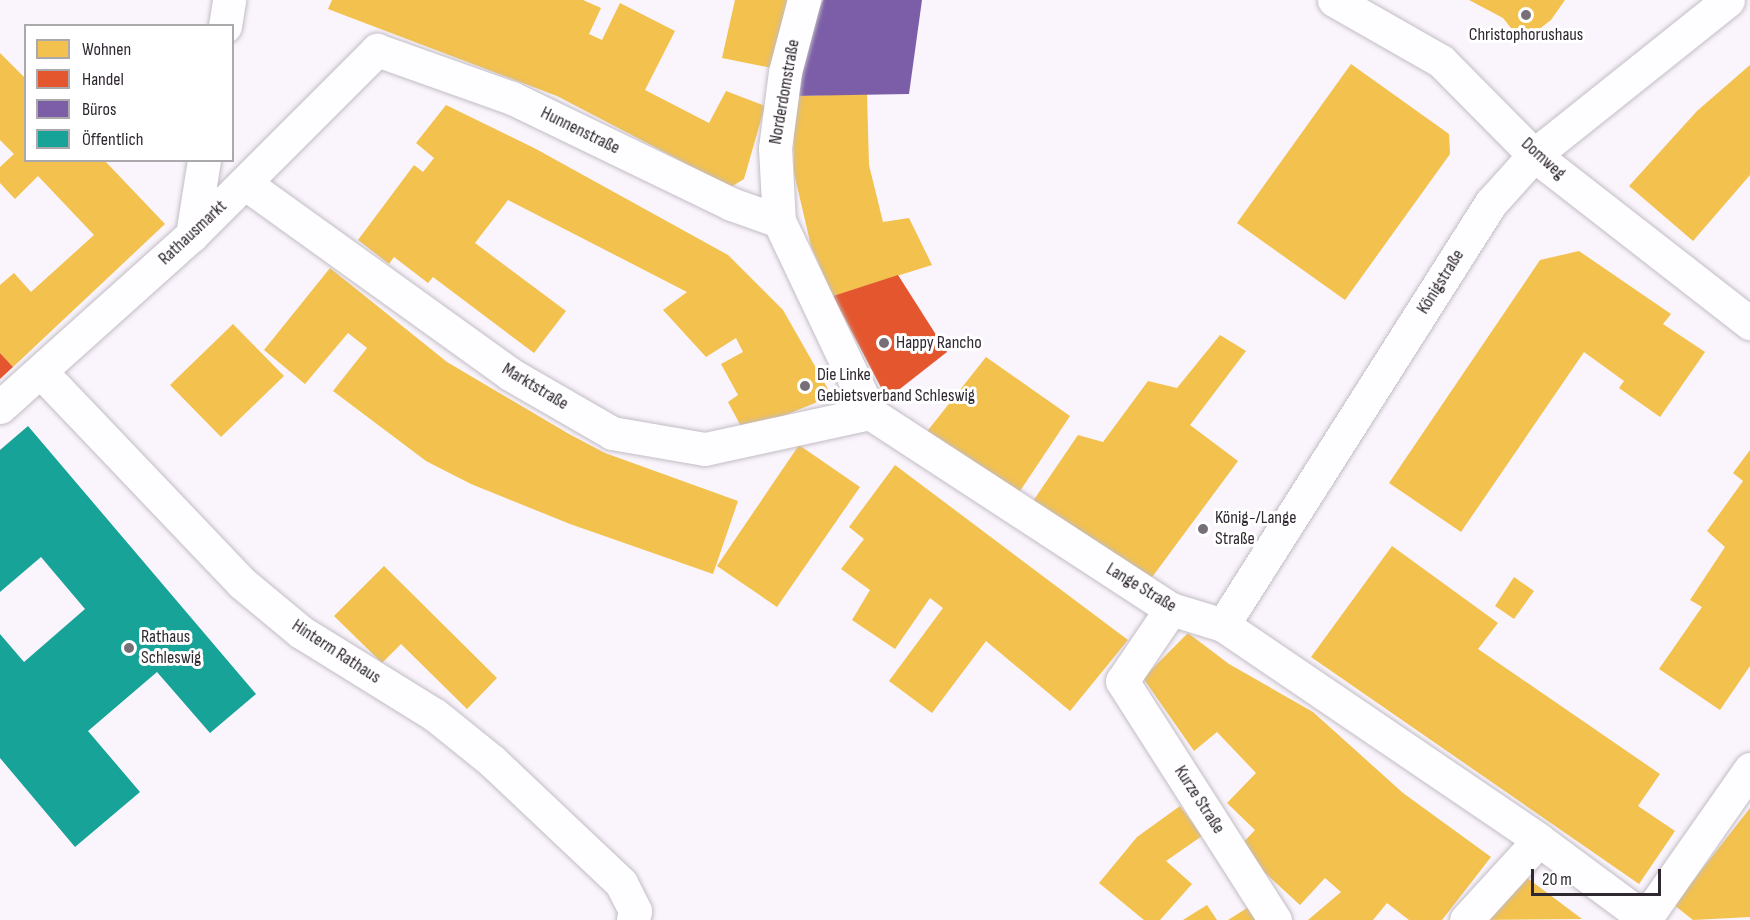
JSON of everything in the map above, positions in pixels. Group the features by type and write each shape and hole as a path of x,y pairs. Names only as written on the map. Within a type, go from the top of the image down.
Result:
{"street":[{"path":"225,24 229,0"},
{"name":"Norderdomstraße","path":"778,221 775,148 785,72 804,0"},
{"name":"Domweg","path":"1334,0 1441,61 1534,155 1750,323"},
{"name":"Königstraße","path":"1223,625 1491,203 1534,155 1728,0"},
{"name":"Hunnenstraße","path":"377,50 513,98 731,204 778,221"},
{"name":"Rathausmarkt","path":"0,407 246,184 377,50"},
{"path":"192,235 204,162"},
{"name":"Marktstraße","path":"246,184 510,374 612,433 705,449 870,413"},
{"path":"778,221 870,413"},
{"name":"Hinterm Rathaus","path":"41,372 242,584 301,632 435,715 492,761 621,882 635,911 633,920"},
{"name":"Lange Straße","path":"870,413 1171,609 1223,625 1539,840 1646,919"},
{"name":"Kurze Straße","path":"1171,609 1122,681 1275,920"},
{"path":"1646,919 1750,769"},
{"path":"1466,920 1539,840"}],"building: Wohnen":[{"path":"332,0 583,0 601,8 589,34 602,40 620,3 675,31 645,90 709,123 726,91 765,106 744,179 731,187 557,96 328,9"},
{"path":"735,0 787,0 772,68 722,58"},
{"name":"Christophorushaus","path":"1469,0 1565,0 1551,20 1534,33 1515,33 1503,18"},
{"path":"0,53 24,77 24,162 106,162 165,224 13,367 0,353 0,285 14,273 31,292 94,235 38,176 15,199 0,183 0,167 14,154 0,140"},
{"path":"1351,64 1449,134 1450,154 1345,300 1237,223"},
{"path":"1750,65 1750,175 1693,241 1629,186 1697,111"},
{"path":"867,94 869,165 883,222 909,218 932,265 833,296 811,246 794,173 793,96"},
{"path":"446,105 536,149 728,255 783,310 832,396 744,432 728,402 738,395 721,364 743,352 736,338 706,357 663,310 687,292 508,200 475,243 566,311 534,353 433,277 428,283 394,257 389,264 358,240 414,165 423,172 434,158 416,143"},
{"path":"1579,251 1671,314 1663,324 1705,352 1660,417 1619,388 1624,381 1584,352 1461,532 1389,483 1540,260"},
{"path":"330,268 447,362 569,434 605,453 738,501 713,574 570,524 471,484 426,461 333,391 367,348 348,333 305,384 264,350"},
{"path":"233,324 284,376 221,437 170,385"},
{"path":"1220,335 1246,351 1190,425 1238,461 1147,584 1029,507 1078,435 1103,442 1148,381 1177,388"},
{"path":"986,357 1070,416 1016,497 925,434"},
{"path":"799,445 860,487 777,607 717,566"},
{"path":"1750,450 1750,666 1720,710 1659,669 1702,607 1690,600 1725,547 1707,531 1743,481 1733,473"},
{"path":"895,465 1128,640 1070,711 986,641 932,713 889,681 943,608 930,598 895,649 852,620 870,590 841,569 864,539 849,527"},
{"path":"1392,546 1498,623 1478,649 1660,774 1638,806 1675,831 1639,884 1311,657"},
{"path":"384,566 497,678 467,709 401,644 382,663 334,616"},
{"path":"1514,577 1534,591 1514,619 1495,606"},
{"path":"1188,633 1229,664 1313,712 1403,793 1491,857 1442,920 1409,920 1387,903 1373,920 1308,920 1341,892 1325,878 1300,905 1238,848 1255,830 1227,803 1256,773 1217,732 1194,751 1143,678"},
{"path":"1180,806 1202,836 1166,861 1192,884 1160,920 1144,920 1099,883 1137,837"},
{"path":"1750,808 1750,917 1693,920 1674,905"},
{"path":"1526,877 1582,919 1480,920"},
{"path":"1255,903 1265,920 1228,920"},
{"path":"1207,905 1217,920 1183,920"}],"building: Handel":[{"path":"898,275 947,352 887,399 833,296"},
{"path":"0,353 13,367 0,379"}],"building: Büros":[{"path":"823,0 922,0 909,94 793,96 810,30"}],"building: Öffentlich":[{"name":"Rathaus Schleswig","path":"28,426 256,694 210,733 157,672 88,731 140,792 75,847 0,758 0,634 24,662 85,609 41,557 0,592 0,450"}],"place":[{"name":"Christophorushaus","path":"1526,15"},
{"name":"Happy Rancho","path":"884,343"},
{"name":"Die Linke Gebietsverband Schleswig","path":"805,386"},
{"name":"König-/Lange Straße","path":"1203,529"},
{"name":"Rathaus Schleswig","path":"129,648"}]}
